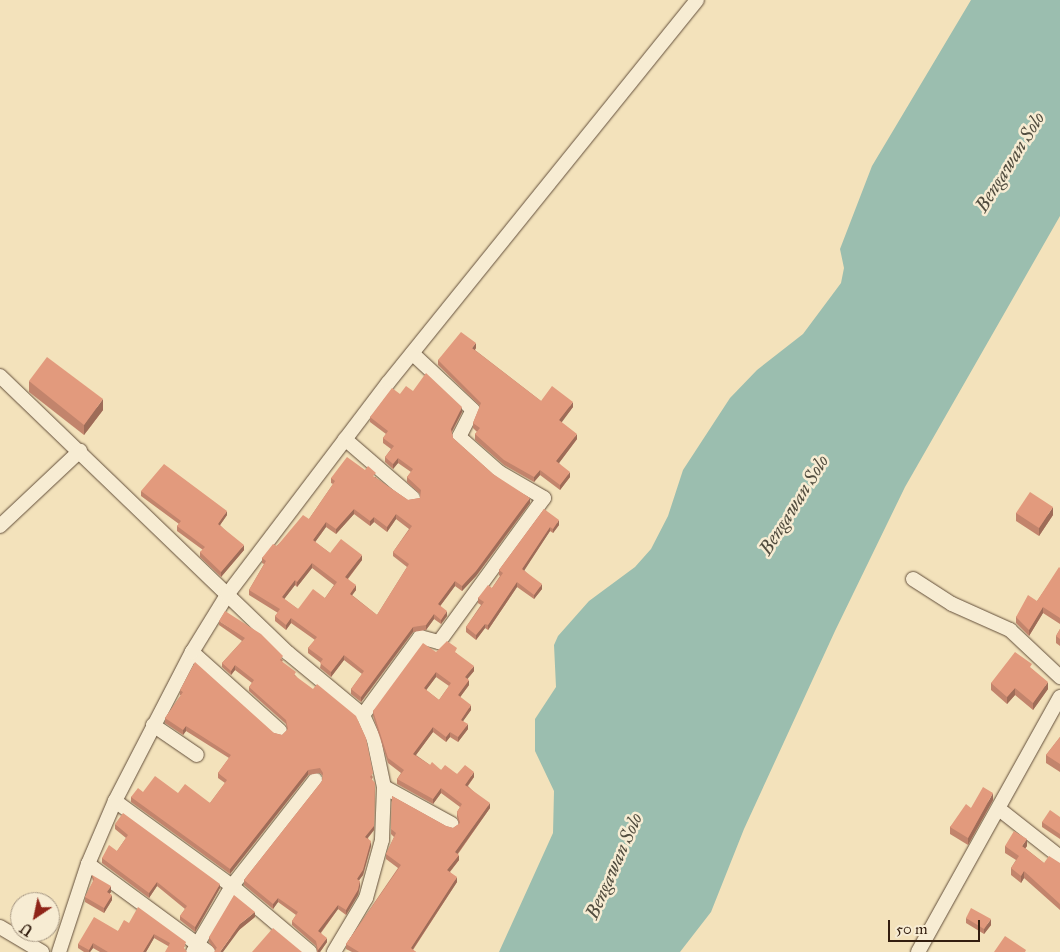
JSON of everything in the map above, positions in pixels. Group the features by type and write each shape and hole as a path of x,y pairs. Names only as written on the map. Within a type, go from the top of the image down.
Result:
{"street":[{"path":"59,952 88,864 115,801 192,652 227,595 412,353 697,0"},
{"path":"363,715 420,637 439,642 544,498 499,472 459,437 458,433 473,410 412,353"},
{"path":"0,376 288,653 363,715 374,740 384,787 382,840 374,877 364,902 334,952"},
{"path":"346,439 413,498"},
{"path":"0,526 80,451"},
{"path":"913,579 952,604 1010,630 1060,677"},
{"path":"192,652 280,730"},
{"path":"918,952 1060,698"},
{"path":"153,725 197,755"},
{"path":"88,864 199,950 232,886 315,780"},
{"path":"384,787 452,824"},
{"path":"115,801 232,886 310,952"},
{"path":"999,809 1060,857"},
{"path":"0,927 42,952"}],"water":[{"name":"Bengawan Solo","path":"971,0 1060,0 1060,216 905,487 835,631 744,829 711,912 680,952 499,952 553,833 554,791 535,751 535,719 556,687 554,645 558,636 589,601 635,567 651,549 668,516 683,470 730,398 757,370 803,334 841,283 844,268 840,249 872,166"}],"building":[{"path":"461,332 476,343 472,348 541,401 552,386 573,402 559,420 577,434 556,461 570,472 560,485 540,470 534,477 504,460 475,434 480,428 473,423 481,403 438,360"},
{"path":"47,357 103,399 84,425 29,381"},
{"path":"426,373 462,407 451,429 453,438 493,474 530,498 476,571 462,586 455,581 438,604 447,611 441,620 434,614 426,625 413,627 361,697 351,689 364,671 344,655 331,672 320,663 323,659 308,648 317,637 291,618 286,625 275,616 280,609 249,590 266,561 262,558 273,544 277,546 303,515 309,519 335,481 331,478 347,457 365,470 368,466 376,473 373,476 408,500 420,498 421,490 407,477 413,469 398,458 393,464 385,457 394,446 383,438 388,431 370,417 392,388 400,394 406,386 413,391","holes":["354,509 370,521 374,517 387,527 396,514 412,526 393,552 409,564 377,615 350,594 356,585 345,577 362,555 341,539 330,553 313,540 326,522 336,529","312,563 337,582 325,598 313,589 298,609 282,597"]},
{"path":"164,464 227,511 218,524 244,545 221,572 200,552 205,547 177,526 181,521 141,491"},
{"path":"1030,492 1053,507 1039,528 1016,513"},
{"path":"544,509 559,520 553,529 550,527 522,569 542,584 534,595 517,582 488,625 485,624 476,635 466,627 484,602 478,598 488,585 492,588 503,573 499,570"},
{"path":"1059,567 1060,618 1043,607 1029,630 1016,617 1028,595 1037,601"},
{"path":"225,611 261,634 283,656 280,660 296,672 294,675 313,689 317,684 356,716 366,738 373,773 370,777 375,783 374,826 365,837 371,841 363,870 357,879 360,881 358,890 346,910 338,905 318,931 327,938 318,950 316,941 292,921 298,912 278,898 273,904 244,880 322,781 323,773 320,768 308,770 230,869 131,797 138,788 143,792 155,776 178,793 185,784 210,803 227,780 218,773 231,755 186,726 183,730 165,718 183,692 180,690 195,662 274,733 282,735 288,729 286,720 249,687 254,680 235,665 231,671 222,663 245,638 219,621"},
{"path":"1060,629 1060,639 1056,636"},
{"path":"447,641 457,648 455,652 474,666 465,677 469,680 458,695 471,705 461,720 468,724 458,737 450,732 446,737 433,727 413,754 430,765 432,762 441,770 445,765 457,774 465,765 474,772 465,785 490,803 455,852 459,855 447,870 457,877 411,948 416,952 359,952 346,944 401,865 386,854 396,833 391,829 392,796 446,826 453,828 460,823 457,812 462,804 441,788 433,799 397,779 404,770 388,758 373,711 423,643 436,652","holes":["436,672 451,683 439,700 424,688"]},
{"path":"1015,652 1032,664 1030,667 1048,682 1033,703 1015,688 1007,697 991,683"},
{"path":"1060,737 1060,764 1046,755"},
{"path":"983,787 993,793 968,838 950,827 966,804 971,808"},
{"path":"1050,810 1060,817 1060,834 1042,822"},
{"path":"123,813 220,884 195,927 180,916 187,906 157,882 149,893 102,858 109,845 117,851 128,835 115,824"},
{"path":"1014,831 1027,839 1022,846 1044,863 1049,856 1060,863 1060,904 1024,871 1021,876 1011,868 1019,856 1005,846"},
{"path":"92,875 111,886 107,892 112,895 104,908 85,897 94,879"},
{"path":"234,895 255,912 240,924 220,952 214,952 217,948 209,937"},
{"path":"138,907 186,942 184,948 187,952 165,952 170,943 154,934 143,952 108,952 93,943 89,950 78,944 94,917 118,931 124,920 129,923"},
{"path":"971,908 991,919 984,929 966,918"},
{"path":"273,928 302,952 252,952"},
{"path":"1005,936 1026,950 1025,952 994,952"}]}
